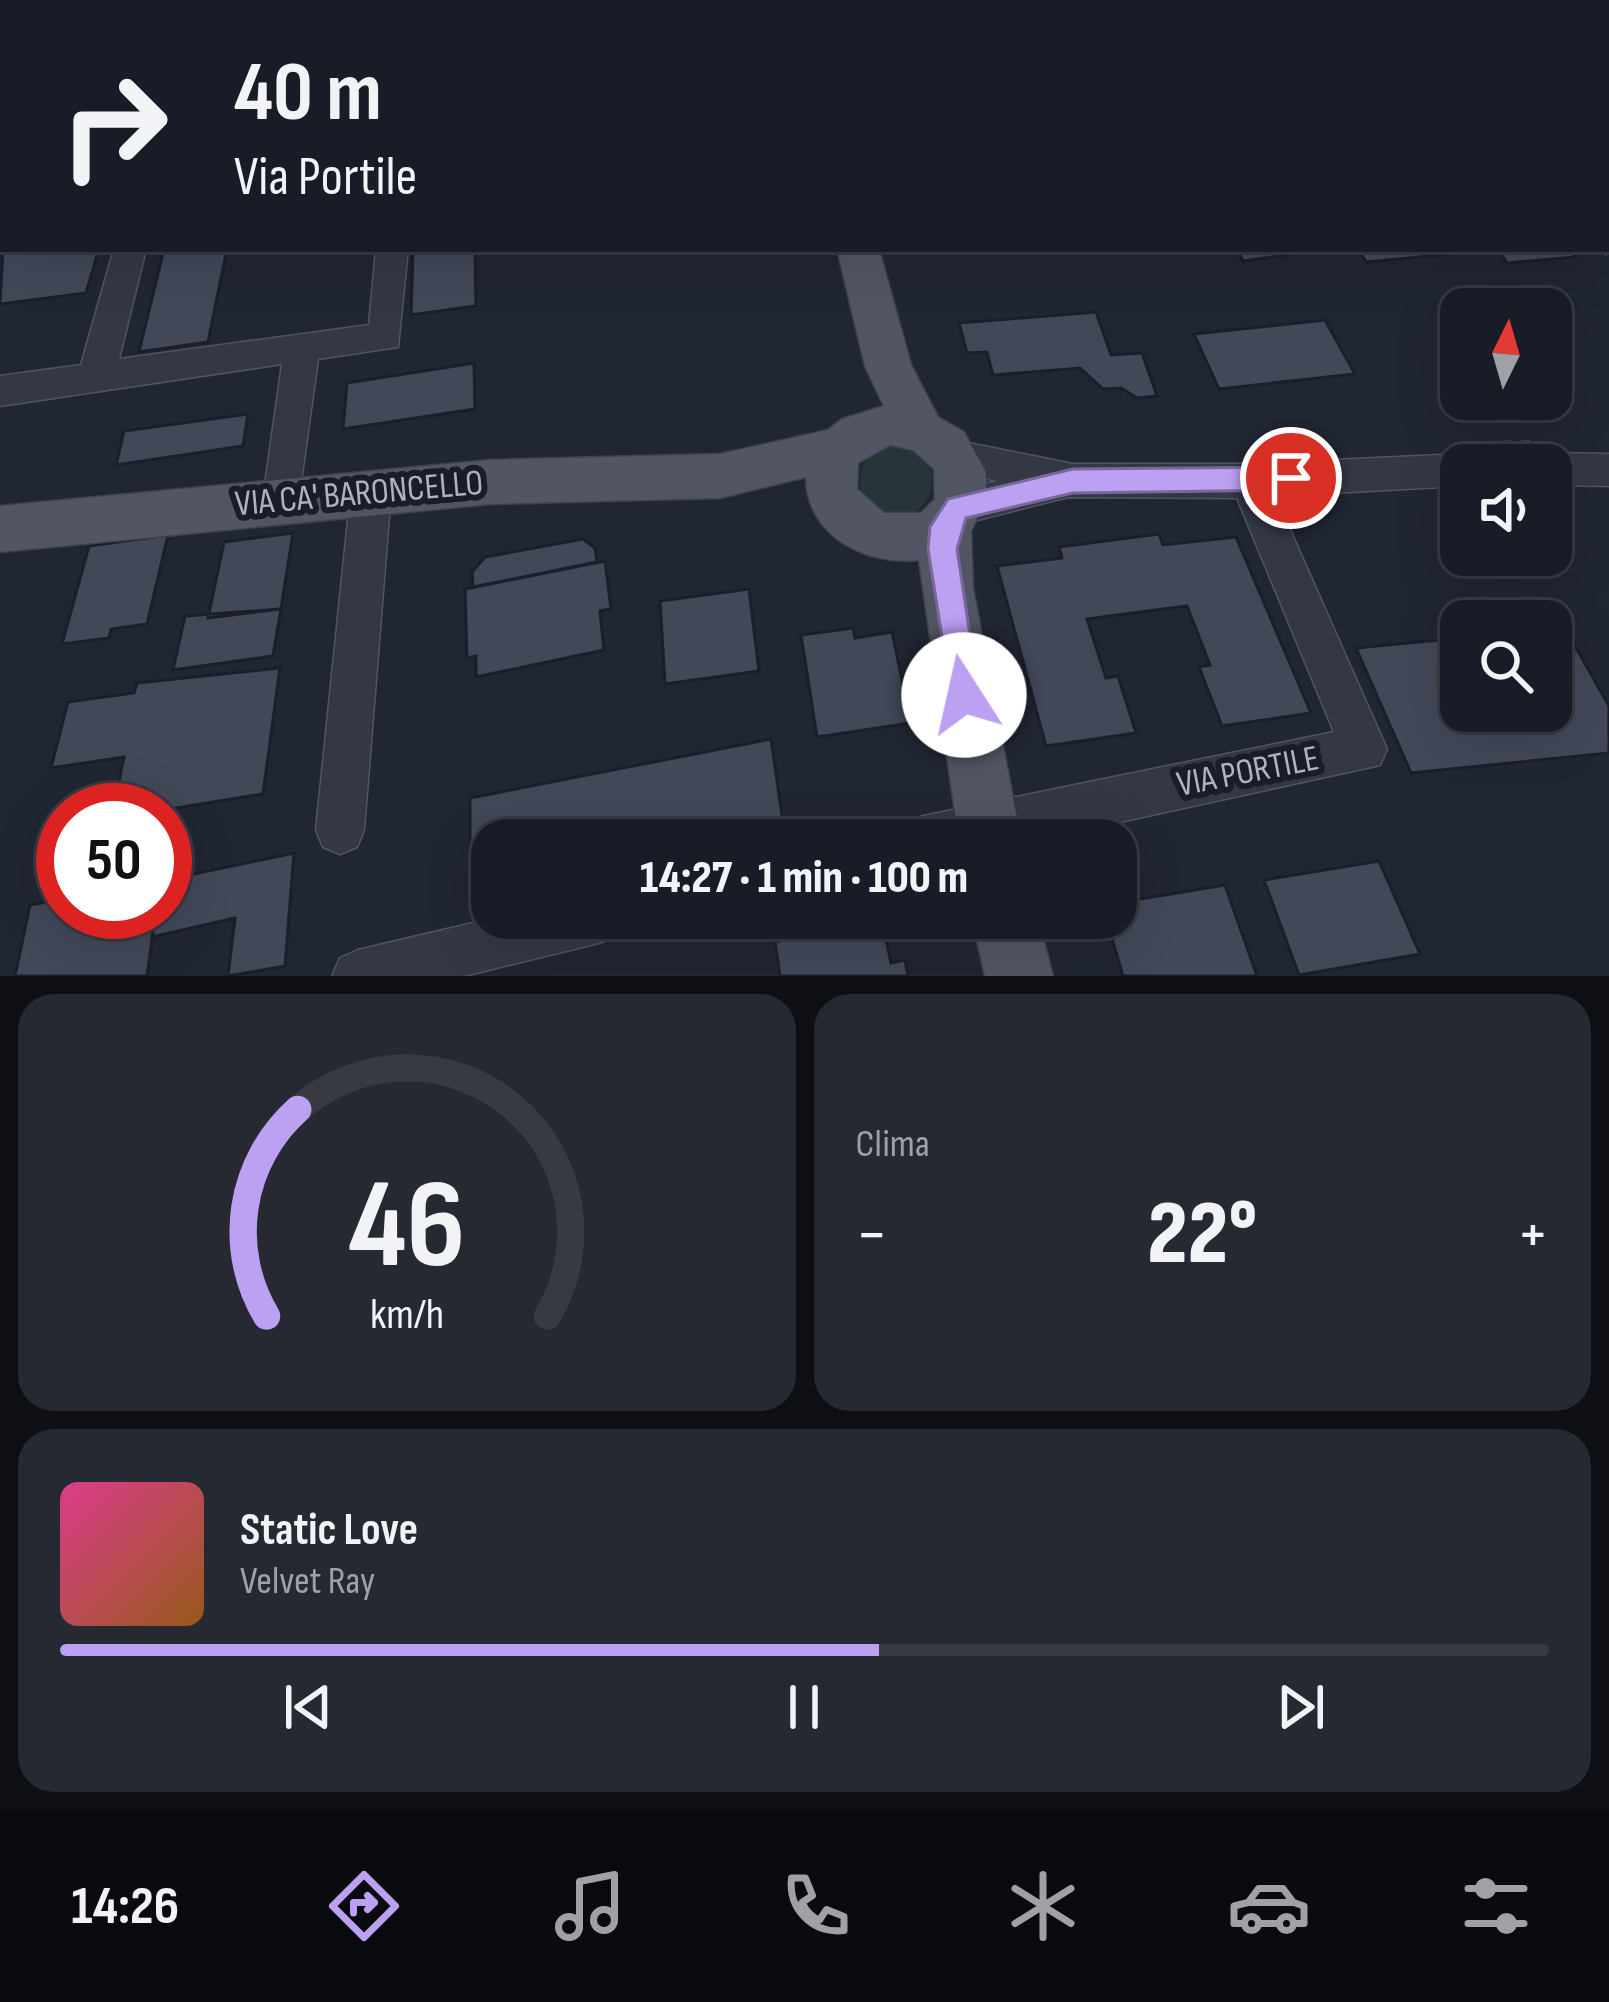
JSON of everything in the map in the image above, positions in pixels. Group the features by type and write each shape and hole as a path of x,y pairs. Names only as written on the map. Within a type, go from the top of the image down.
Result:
{"main road":[{"path":"859,252 874,326 898,391 962,472 951,518 956,652 987,819"},
{"path":"874,326 867,398 830,472 856,521 956,652"},
{"path":"844,443 876,427 937,442"},
{"name":"VIA CA' BARONCELLO","path":"720,476 844,443"},
{"name":"VIA CA' BARONCELLO","path":"0,529 371,491 577,477 720,476 785,488 856,521"},
{"path":"856,521 915,538 951,518"},
{"path":"1010,939 1019,976"}],"street":[{"path":"96,377 129,252"},
{"path":"0,391 386,337 392,252"},
{"path":"283,499 302,347"},
{"path":"937,442 1073,481 1249,481 1440,471"},
{"path":"1572,469 1609,470"},
{"path":"951,518 1073,481"},
{"name":"VIA PORTILE","path":"1048,819 1364,749 1249,481"},
{"path":"340,830 371,491"},
{"path":"358,976 512,939"}],"shaded area":[{"path":"896,445 922,455 932,481 922,507 896,517 870,507 860,481 870,455"}],"building":[{"path":"3,252 98,252 86,293 0,304"},
{"path":"163,252 226,252 208,342 139,352"},
{"path":"413,252 475,252 476,306 411,315"},
{"path":"1238,252 1308,252 1243,261"},
{"path":"1360,252 1462,253 1366,262"},
{"path":"1500,252 1572,252 1575,257 1507,263"},
{"path":"1096,312 1111,355 1142,353 1157,396 1137,398 1121,388 1103,389 1080,368 993,375 987,352 967,353 959,323"},
{"path":"1325,320 1355,374 1219,389 1194,334"},
{"path":"474,363 475,409 343,429 347,383"},
{"path":"248,414 243,446 116,465 124,431"},
{"path":"293,533 281,609 208,618 224,542"},
{"path":"1159,534 1163,545 1236,537 1311,713 1222,726 1199,667 1210,665 1187,606 1087,619 1106,678 1118,676 1136,733 1046,746 997,566 1062,558 1059,547"},
{"path":"168,535 147,624 111,629 109,638 62,644 89,546"},
{"path":"583,539 595,548 597,562 473,587 472,572 485,557"},
{"path":"605,561 611,609 600,611 604,650 476,677 476,656 467,658 465,589"},
{"path":"749,589 759,671 665,684 660,601"},
{"path":"281,609 273,656 173,670 185,616"},
{"path":"853,628 855,638 892,632 911,723 817,737 801,635"},
{"path":"1440,640 1440,732 1572,732 1572,640 1609,706 1609,753 1411,773 1356,648"},
{"path":"280,668 263,794 192,805 192,783 119,783 124,757 51,768 68,702 134,693 137,683"},
{"path":"771,739 783,819 471,819 470,887 470,798"},
{"path":"294,853 285,966 228,976 235,918 192,928 192,874"},
{"path":"1379,861 1420,954 1299,975 1264,880"},
{"path":"1225,885 1257,976 1123,976 1112,939 1137,939 1137,900"},
{"path":"36,904 36,939 152,939 147,976 15,976 30,905"},
{"path":"886,939 891,963 905,960 908,976 780,976 775,942"}],"route":[{"path":"964,695 943,549 944,527 958,508 1073,481 1291,478"}]}
